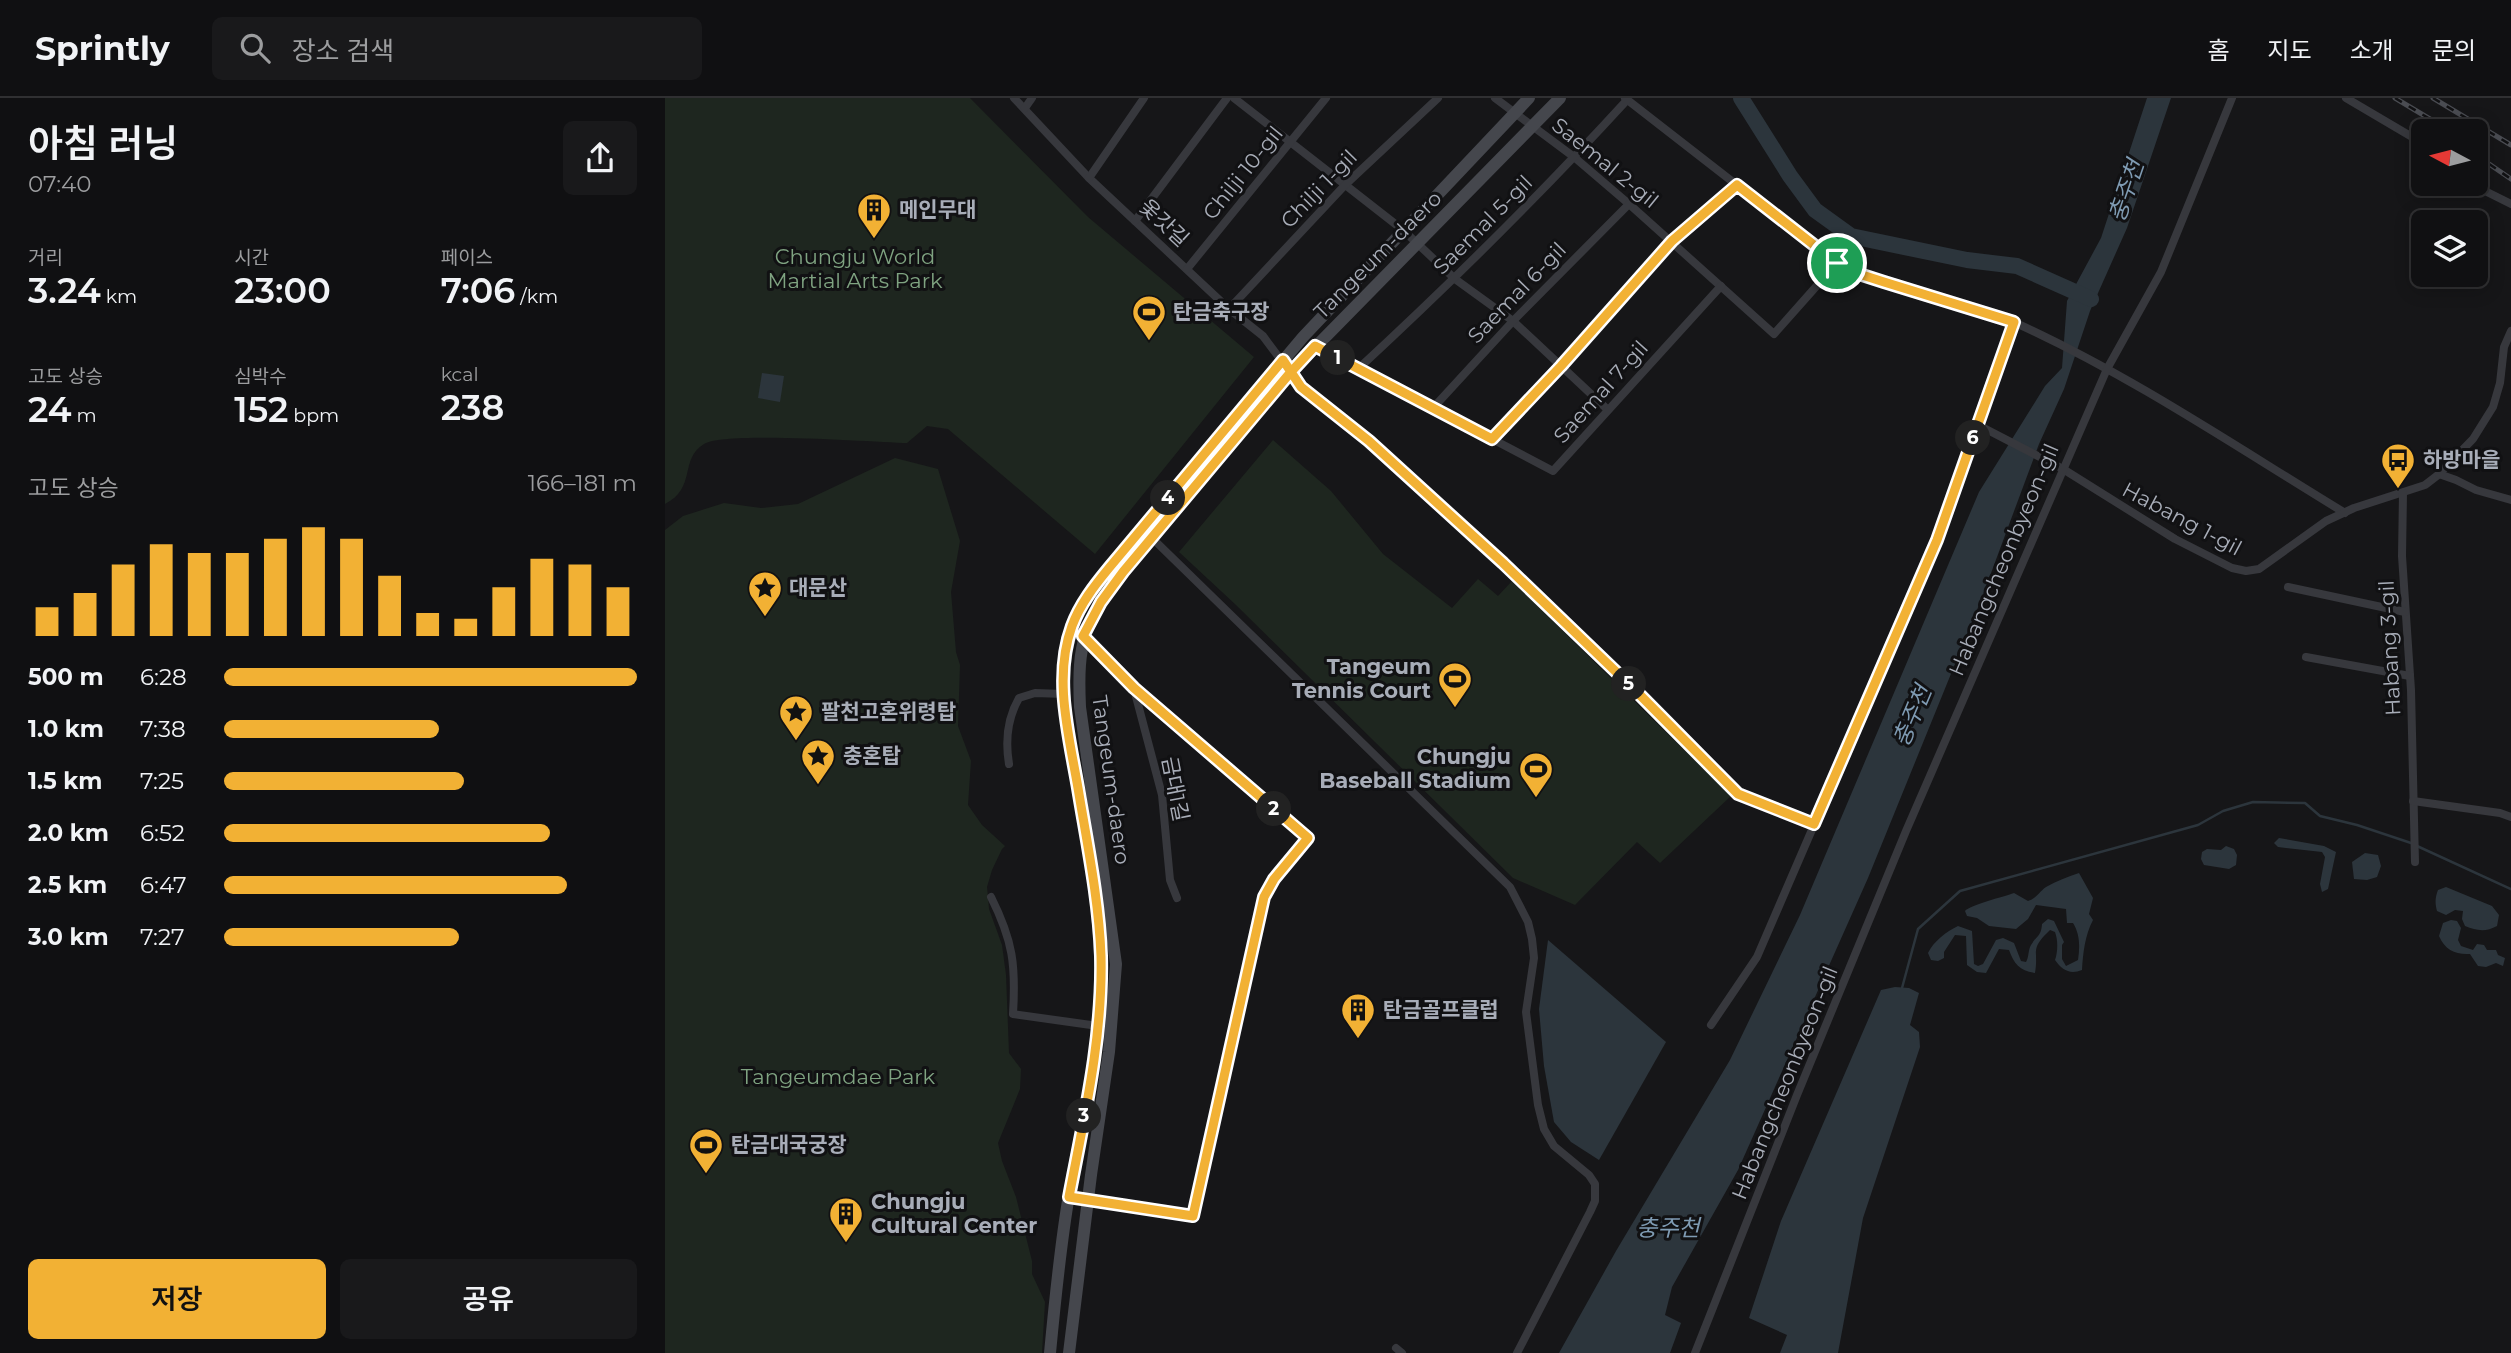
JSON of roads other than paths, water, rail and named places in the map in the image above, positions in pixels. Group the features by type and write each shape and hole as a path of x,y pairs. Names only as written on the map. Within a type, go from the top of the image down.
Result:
{"main road":[{"name":"Tangeum-daero","path":"1050,1353 1069,1197 1098,1026 1101,954 1064,694 1065,652 1076,616 1097,582 1283,360 1529,98"},
{"name":"Tangeum-daero","path":"1069,1353 1109,1052 1116,964 1080,707 1079,664 1083,636 1101,602 1290,373 1560,98"}],"street":[{"name":"옻갓길","path":"1014,98 1089,178 1229,309 1263,336 1301,387 1369,441 1503,563 1738,794 1814,824"},
{"path":"1025,108 1032,98"},
{"path":"1089,178 1144,98"},
{"path":"1135,221 1227,98"},
{"path":"1234,98 1403,230 1455,279 1513,321 1608,409"},
{"name":"Chilji 10-gil","path":"1187,269 1326,98"},
{"name":"Chilji 1-gil","path":"1229,309 1345,185 1438,98"},
{"name":"Saemal 2-gil","path":"1496,98 1629,204 1774,334 1837,263"},
{"name":"Habangcheonbyeon-gil","path":"1695,1353 1906,831 2107,369 2161,272 2232,98"},
{"path":"2346,98 2411,136"},
{"path":"1626,99 1837,263 1875,279 2014,322 2034,331 2107,369 2345,513"},
{"name":"Saemal 5-gil","path":"1358,369 1455,279 1574,158 1626,99"},
{"path":"1315,346 1492,439 1672,241 1737,185"},
{"path":"2489,193 2511,204"},
{"name":"Saemal 6-gil","path":"1433,408 1513,321 1629,204"},
{"name":"Saemal 7-gil","path":"1492,439 1553,471 1721,286"},
{"path":"1711,1025 1757,957 1937,540 2014,322"},
{"name":"Habang 1-gil","path":"2063,469 2175,539 2232,568 2246,571 2259,569 2326,522 2425,485 2439,474 2485,423 2493,407 2502,370 2504,347 2511,331"},
{"path":"2502,370 2511,375"},
{"path":"1977,425 2063,469"},
{"path":"2439,474 2476,490 2511,500"},
{"name":"Habang 3-gil","path":"2403,493 2402,556 2410,676 2415,862"},
{"path":"1142,529 1510,887 1528,922 1534,958 1526,1012 1527,1031 1544,1129 1554,1146 1589,1175 1595,1184 1596,1192 1590,1213 1517,1353"},
{"path":"2288,587 2405,612"},
{"path":"1069,1197 1193,1216 1264,897 1274,879 1308,838 1134,688 1083,636"},
{"path":"2306,657 2410,676"},
{"name":"금대1길","path":"1134,688 1162,795 1170,880 1177,898"},
{"path":"1009,764 1006,747 1008,727 1011,712 1019,698 1035,694 1064,694"},
{"path":"2413,801 2500,813 2511,817"},
{"path":"991,897 1011,946 1015,972 1013,1014 1098,1026"}],"water":[{"name":"충주천","path":"2147,98 2171,98 2127,228 2090,311 2064,389 2039,444 1981,600 1868,878 1738,1170 1672,1287 1665,1315 1681,1323 1670,1353 1559,1353 1616,1251 1730,1060 1800,915 1979,492 2045,386 2062,368 2067,301 2101,238"},
{"path":"762,373 784,376 780,402 758,398"},
{"path":"2279,838 2324,846 2336,852 2328,889 2322,892 2320,884 2325,857 2322,852 2278,847 2274,843"},
{"path":"2226,846 2234,849 2237,855 2236,865 2229,869 2204,865 2202,852 2207,849 2221,850"},
{"path":"2365,853 2378,855 2381,866 2377,877 2367,880 2354,879 2352,862"},
{"path":"2079,873 2093,898 2089,914 2093,920 2085,944 2082,970 2070,972 2058,964 2055,960 2056,935 2050,930 2037,946 2035,973 2018,966 2009,950 1999,949 1986,973 1977,972 1967,965 1966,936 1955,935 1944,952 1944,958 1931,960 1928,953 1933,945 1958,926 1972,931 1974,964 1983,964 1996,940 2003,938 2014,943 2021,961 2026,962 2031,945 2040,934 2042,924 2048,919 2054,921 2064,942 2062,959 2066,966 2078,960 2078,936 2073,923 2067,923 2066,909 2036,905 2028,919 2016,929 1989,926 1977,918 1967,916 1965,911 2014,893 2028,901 2046,887"},
{"path":"2446,887 2492,906 2499,915 2497,926 2485,930 2474,929 2465,926 2463,911 2455,910 2446,915 2437,911 2438,890"},
{"path":"2457,921 2461,928 2458,940 2461,946 2473,950 2477,944 2484,945 2487,950 2496,950 2498,955 2505,958 2503,966 2496,963 2486,967 2478,966 2470,954 2460,954 2448,948 2439,936 2443,923"},
{"path":"1548,940 1666,1042 1599,1160 1571,1142 1554,1122 1544,1066 1539,1009"},
{"path":"1909,988 1919,993 1910,1025 1919,1032 1920,1047 1863,1218 1838,1353 1780,1353 1787,1335 1749,1318 1781,1221 1881,990"}],"waterway":[{"path":"1741,98 1790,176 1815,210 1851,236 1967,260 2017,266 2091,299"},
{"path":"1902,988 1918,929 1960,891 2198,825 2223,811 2253,802 2305,803 2320,816 2411,843"},
{"path":"2417,846 2511,889"}],"railway":[{"path":"2395,98 2430,119"},
{"path":"2433,98 2511,145"},
{"path":"2489,164 2511,179"}],"place":[{"name":"메인무대","path":"874,240"},
{"name":"탄금축구장","path":"1149,342"},
{"name":"하방마을","path":"2398,490"},
{"name":"대문산","path":"765,618"},
{"name":"Tangeum Tennis Court","path":"1455,709"},
{"name":"팔천고혼위령탑","path":"796,742"},
{"name":"충혼탑","path":"818,786"},
{"name":"Chungju Baseball Stadium","path":"1536,799"},
{"name":"탄금골프클럽","path":"1358,1040"},
{"name":"탄금대국궁장","path":"706,1175"},
{"name":"Chungju Cultural Center","path":"846,1244"}],"park label":[{"name":"Chungju World Martial Arts Park","path":"855,269"},
{"name":"Tangeumdae Park","path":"838,1077"}]}
